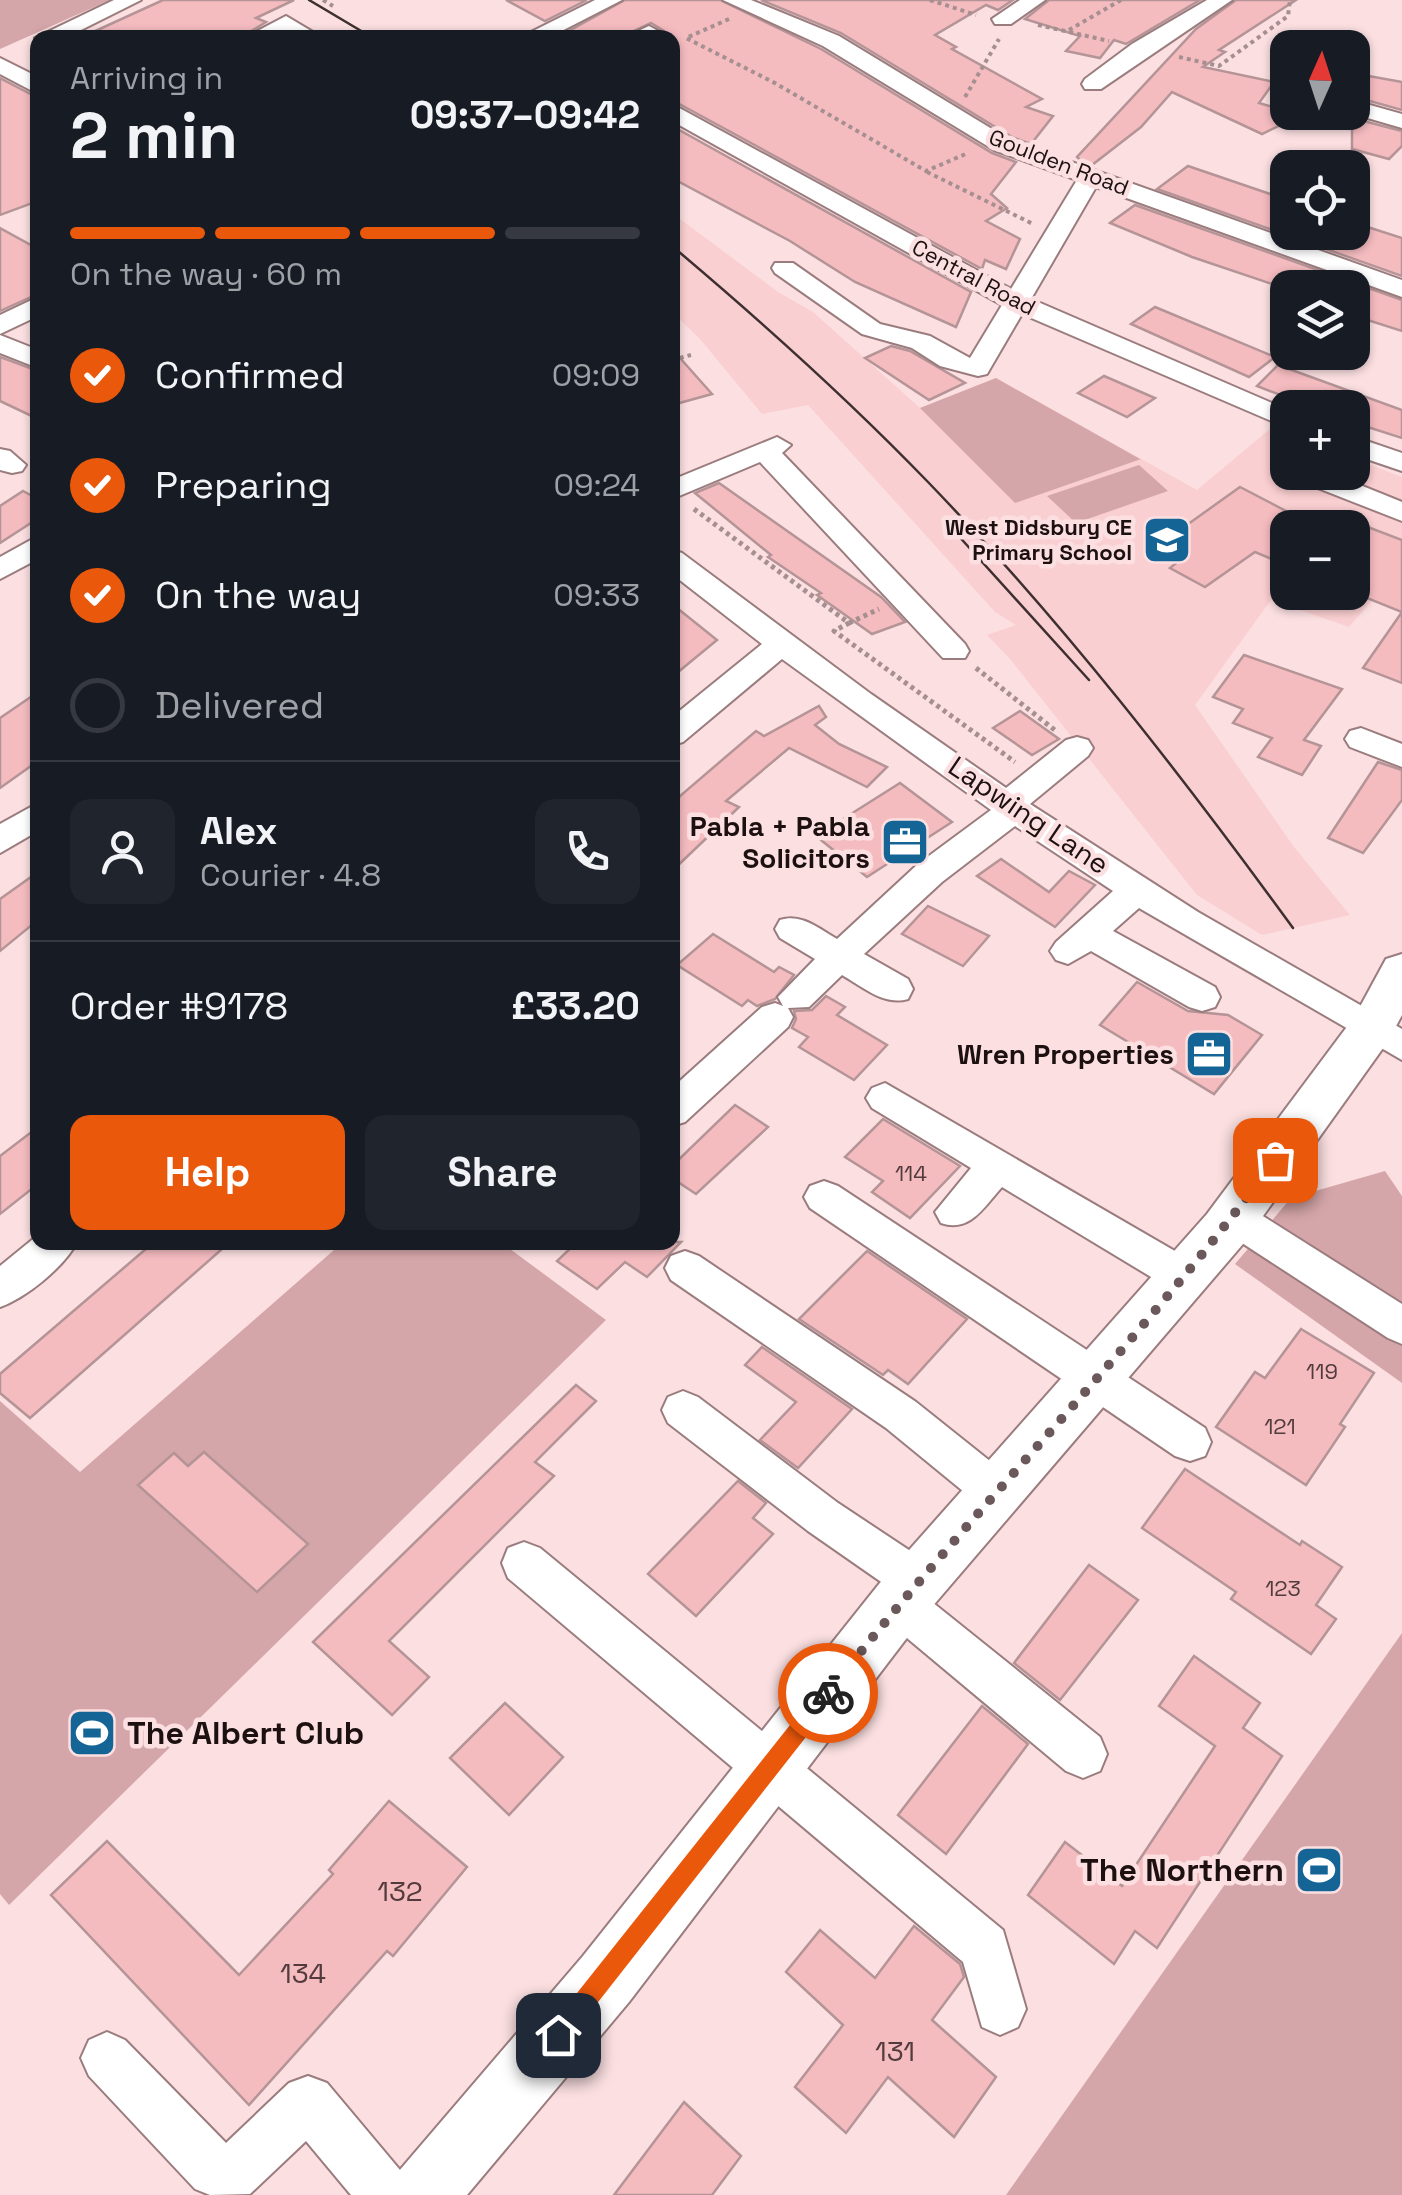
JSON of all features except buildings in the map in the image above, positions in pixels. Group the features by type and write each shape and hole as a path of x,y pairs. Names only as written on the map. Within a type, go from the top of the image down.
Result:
{"main road":[{"path":"424,2195 606,1979 908,1592 1185,1277 1387,1037 1402,972"}],"street":[{"path":"64,30 131,0"},
{"path":"549,30 612,0"},
{"path":"1007,20 1035,0"},
{"path":"1093,84 1140,49 1222,0"},
{"name":"Goulden Road","path":"742,4 831,41 995,141 1402,289"},
{"path":"270,30 286,22 300,30"},
{"path":"30,45 0,61 30,82"},
{"path":"1370,112 1402,121"},
{"name":"Central Road","path":"680,116 1014,300 1270,412"},
{"path":"784,268 870,329 922,342 949,360 978,368 1014,300 1060,237 1091,175"},
{"path":"0,326 30,309"},
{"path":"0,343 30,356"},
{"path":"680,498 770,447 954,651"},
{"path":"1370,450 1402,462"},
{"path":"1347,490 1402,512"},
{"path":"0,570 30,551"},
{"name":"Lapwing Lane","path":"680,565 781,644 1012,806 1138,889 1387,1037"},
{"path":"680,727 781,644"},
{"path":"1361,739 1402,756"},
{"path":"680,1104 930,873 1077,748"},
{"path":"0,841 30,820"},
{"path":"1138,889 1078,942 1202,997"},
{"path":"792,929 895,989"},
{"path":"885,1098 1185,1277"},
{"path":"955,1212 998,1165"},
{"path":"824,1197 1190,1442"},
{"path":"1233,1217 1402,1326"},
{"path":"0,1290 48,1250"},
{"path":"685,1268 901,1415 995,1491"},
{"path":"683,1410 823,1517 1083,1754"},
{"path":"524,1562 985,1948 1000,2009"},
{"path":"107,2058 214,2170 231,2175 308,2102 386,2195"}],"path":[{"path":"323,0 333,6"},
{"path":"930,0 1219,66 1288,16 1290,0"},
{"path":"1068,31 1121,0"},
{"path":"742,4 686,38 773,82 926,172 1060,237"},
{"path":"954,116 1007,20"},
{"path":"926,172 995,141"},
{"path":"680,358 691,355"},
{"path":"680,498 849,623 834,630 1041,781"},
{"path":"954,651 1077,748"}],"shaded area":[{"path":"0,0 110,0 43,30 30,30 30,36 0,49"},
{"path":"680,219 778,292 813,312 920,408 996,378 1197,490 1270,429 1270,490 1370,490 1370,465 1402,477 1402,552 1385,585 1370,602 1370,510 1270,510 1270,601 1195,705 1294,847 1350,915 1262,935 1197,895 987,635 1016,625 995,612 808,405 762,414 680,320"},
{"path":"996,378 1141,459 1015,503 920,408"},
{"path":"1139,465 1168,491 1076,523 1047,496"},
{"path":"1300,610 1364,610 1349,627"},
{"path":"1385,1171 1402,1196 1402,1383 1235,1264 1291,1198"},
{"name":"The Albert Club","path":"334,1250 511,1250 606,1320 9,1905 0,1894 0,1401 80,1472"},
{"name":"The Northern","path":"1402,1633 1402,2195 1006,2195"}],"tram line":[{"path":"309,0 360,30"},
{"path":"680,253 835,390 978,535 1118,699 1293,928"},
{"path":"955,532 1089,680"}],"way so far":[{"path":"828,1693 917,1581 1226,1229 1275,1160"}],"place":[{"name":"West Didsbury CE Primary School","path":"1167,540"},
{"name":"Pabla + Pabla Solicitors","path":"905,842"},
{"name":"Wren Properties","path":"1209,1054"},
{"name":"The Albert Club","path":"92,1733"},
{"name":"The Northern","path":"1319,1870"}],"route":[{"path":"558,2035 828,1693"}]}
